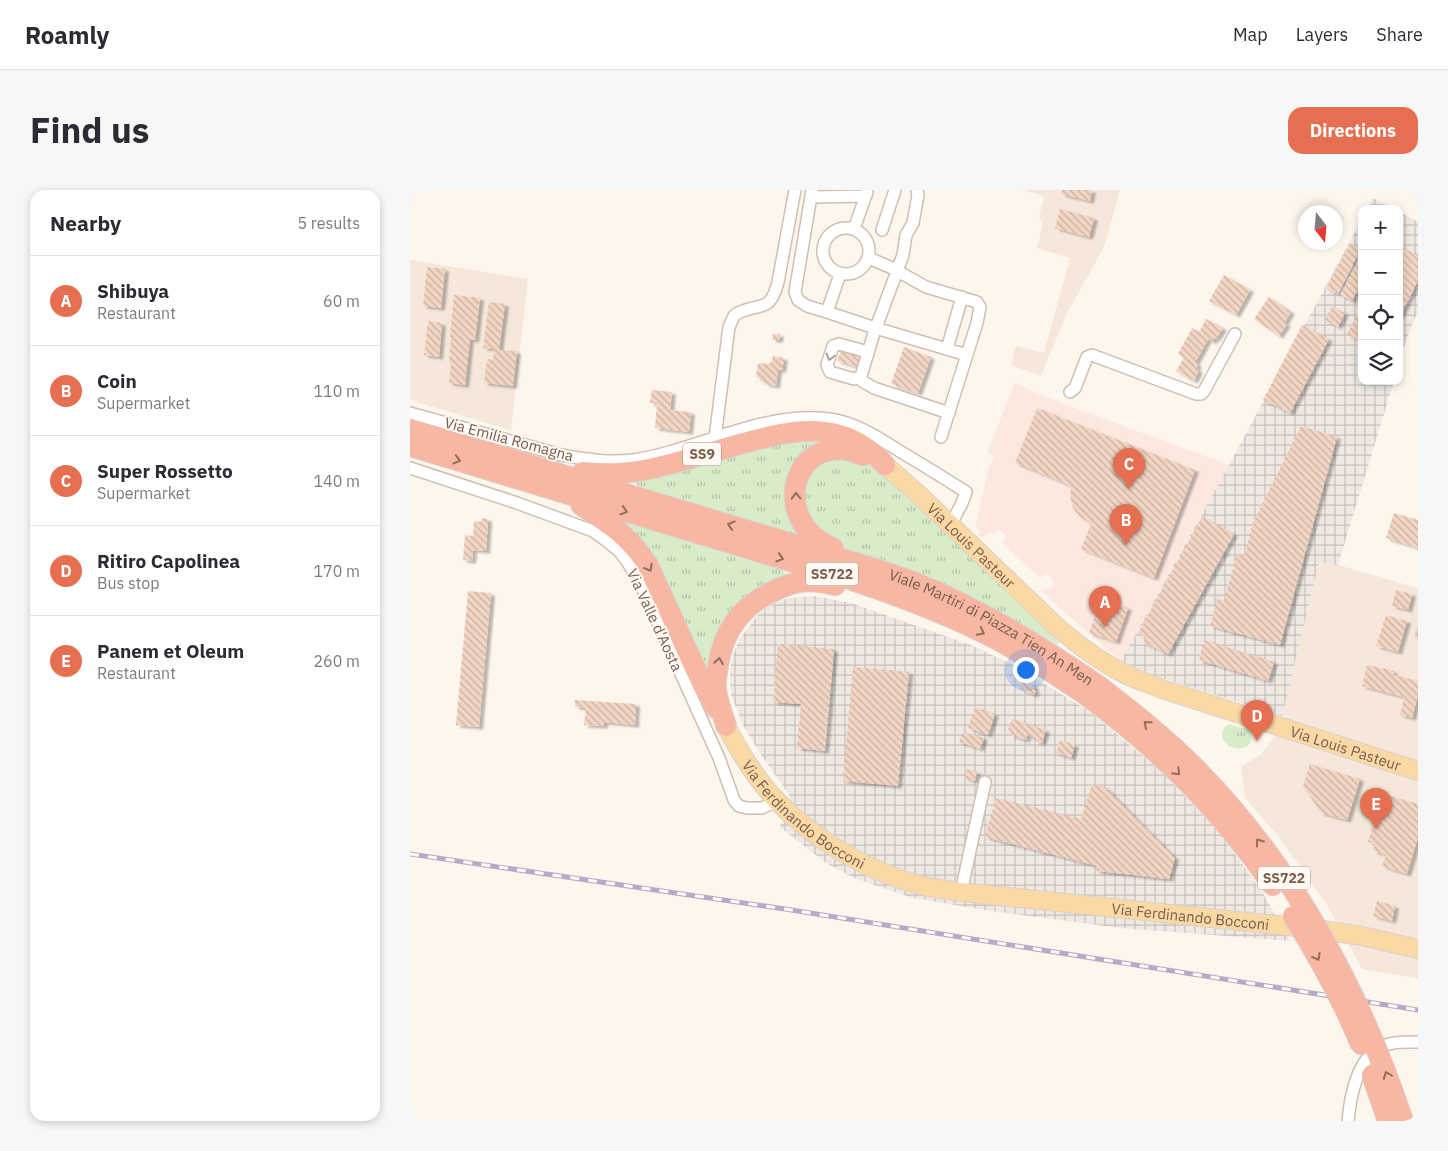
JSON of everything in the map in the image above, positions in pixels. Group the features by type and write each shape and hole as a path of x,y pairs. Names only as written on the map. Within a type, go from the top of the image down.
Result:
{"highway":[{"name":"SS9","path":"410,429 510,458"},
{"name":"Via Louis Pasteur","path":"510,458 537,461 578,471 620,474 652,468 772,435 804,430 819,431 847,438 876,455 885,465"},
{"name":"Viale Martiri di Piazza Tien An Men","path":"410,446 849,579 902,597 982,632 1138,716 1197,770 1250,830 1318,929 1347,983 1379,1054 1403,1121"},
{"name":"SS722","path":"885,465 853,451 834,450 818,455 804,465 800,472 796,481 795,501 802,522 815,538 831,548 888,568 911,581"},
{"name":"Viale Martiri di Piazza Tien An Men","path":"510,458 911,581 998,622 1036,644 1091,690 1129,729 1172,766 1221,818 1261,869 1306,936 1342,1004 1360,1044 1388,1121"},
{"path":"561,492 612,525 625,536 648,565 703,685 726,726"},
{"path":"726,726 716,690 720,651 730,628 738,617 763,596 793,584 807,581 821,582 866,593 911,609 950,617"}],"main road":[{"name":"Via Louis Pasteur","path":"885,465 1070,638 1114,668 1162,689 1418,772"},
{"name":"Via Ferdinando Bocconi","path":"726,726 744,758 777,801 814,833 854,859 901,879 924,886 962,892 1316,929 1362,936 1418,949"}],"street":[{"path":"715,438 729,327 734,316 738,313 764,306 774,296 795,190"},
{"path":"882,230 895,190"},
{"path":"916,190 918,195 913,223 906,235 903,254 861,376 862,381 874,388 949,413"},
{"path":"854,229 866,193 812,194 795,292 798,300 807,306 967,355"},
{"path":"839,229 854,229 865,238 868,244 869,258 861,270 847,275 840,274 829,268 826,263 823,251 824,245 827,238 839,229"},
{"path":"804,241 824,245"},
{"path":"869,258 896,270 926,287 977,302 980,307 977,324 941,437"},
{"path":"827,312 840,274"},
{"path":"947,349 962,297"},
{"path":"1070,392 1075,388 1087,357 1092,355 1200,394 1204,391 1235,334"},
{"path":"861,376 854,379 830,372 827,365 833,346 838,344 868,352"},
{"name":"Via Emilia Romagna","path":"410,413 561,455 597,460 631,460 656,456 777,420 795,418 830,419 851,425 879,438 966,492 950,526"},
{"name":"Via Valle d'Aosta","path":"410,468 556,516 593,531 608,541 627,561 641,585 719,758 734,800 740,806 747,808 762,808 777,801"},
{"path":"962,892 984,782"},
{"path":"1348,1121 1356,1080 1370,1054 1387,1045 1418,1042"}],"shaded area":[{"path":"1023,190 1120,190 1104,247 1066,315 1041,376 1011,365 1016,346 1044,353 1070,258 1037,248 1043,223 1039,217 1044,196"},
{"path":"1373,198 1386,205 1369,205"},
{"path":"1403,214 1418,222 1418,311 1403,350"},
{"path":"1358,226 1358,385 1393,385 1338,565 1319,562 1282,716 1152,675 1121,661"},
{"path":"410,260 528,279 511,430 410,400"},
{"path":"1015,382 1037,394 1229,465 1121,661 1041,590 1049,589 1053,586 1054,581 1046,574 1040,578 1001,542 1007,536 998,529 994,534 991,532 982,538 978,535 981,530 975,528 989,466 995,456 987,453"},
{"path":"1319,562 1338,565 1418,588 1418,978 1362,969 1327,905 1279,837 1245,798 1241,767 1261,754 1276,735"},
{"path":"814,596 851,603 971,645 1017,667 1089,711 1162,772 1220,833 1264,895 1290,941 1120,928 991,911 913,898 854,878 826,863 780,827 790,796 759,752 743,725 731,695 730,682 733,656 739,640 757,616 766,608 788,598"}],"green space":[{"path":"786,437 842,442 810,454 793,522 796,534 794,535 655,494 633,482"},
{"path":"822,459 863,460 873,465 919,506 1039,621 1059,642 1058,645 1030,629 897,565 837,546 803,516 803,477"},
{"path":"619,520 781,569 786,574 786,579 762,590 712,681"},
{"path":"1229,724 1252,731 1251,741 1248,746 1236,748 1226,743 1222,734"}],"building":[{"path":"1062,190 1092,190 1090,201 1061,194"},
{"path":"1060,209 1094,218 1089,237 1055,228"},
{"path":"1350,243 1358,247 1358,255 1338,294 1326,288"},
{"path":"1403,248 1418,256 1418,281 1403,310"},
{"path":"1358,261 1358,290 1352,301 1340,295"},
{"path":"427,267 445,269 441,308 423,306"},
{"path":"1224,275 1250,290 1236,315 1209,301"},
{"path":"454,295 480,298 475,340 470,339 465,385 449,383 451,363 449,363 450,337"},
{"path":"1269,297 1291,312 1284,323 1287,324 1279,336 1254,319"},
{"path":"489,302 505,304 499,350 517,351 513,386 484,383 487,359 493,360 494,349 483,348"},
{"path":"1332,307 1345,313 1338,327 1325,320"},
{"path":"1358,313 1358,340 1347,334"},
{"path":"1206,319 1223,328 1216,339 1214,338 1213,342 1208,339 1195,363 1198,364 1196,369 1199,370 1194,381 1176,371 1184,358 1178,354 1192,328 1199,332"},
{"path":"428,321 442,323 439,357 424,355"},
{"path":"1302,325 1329,339 1290,413 1263,400"},
{"path":"773,334 780,334 779,340 772,340"},
{"path":"904,347 931,357 918,393 891,384"},
{"path":"841,350 861,356 857,367 837,361"},
{"path":"773,356 784,358 782,370 778,370 776,386 765,384 766,382 760,381 760,378 756,377 758,363 769,364"},
{"path":"652,390 672,392 670,410 691,412 689,432 655,428 657,403 650,403"},
{"path":"1037,408 1195,470 1154,578 1081,549 1091,524 1079,516 1073,508 1070,493 1072,486 1015,463"},
{"path":"1301,426 1337,437 1280,645 1210,626 1217,599 1224,601 1237,554 1245,556 1252,525"},
{"path":"1394,513 1418,520 1418,548 1386,538"},
{"path":"1202,517 1234,534 1168,654 1143,643 1146,638 1138,633"},
{"path":"482,518 488,519 486,551 473,550 472,561 463,560 465,535 473,536 474,521 481,522"},
{"path":"1396,590 1412,594 1408,610 1392,606"},
{"path":"468,591 491,593 479,727 456,725"},
{"path":"1101,599 1128,608 1116,642 1089,633"},
{"path":"1386,615 1407,621 1398,652 1376,646"},
{"path":"1418,626 1418,639 1414,637"},
{"path":"1204,640 1274,662 1268,681 1199,660"},
{"path":"778,644 834,649 825,751 797,748 801,704 773,702"},
{"path":"1367,665 1394,671 1393,675 1418,681 1418,695 1412,718 1400,715 1404,697 1362,686"},
{"path":"853,667 909,672 898,786 843,781"},
{"path":"1022,682 1035,686 1034,690 1036,691 1034,695 1020,689"},
{"path":"575,700 636,704 635,725 604,722 604,726 584,725 586,708 575,707"},
{"path":"975,707 995,714 988,735 968,728"},
{"path":"1012,719 1046,730 1042,743 1035,741 1036,738 1027,735 1026,740 1010,735 1011,731 1008,730"},
{"path":"963,732 984,738 980,749 959,742"},
{"path":"1060,740 1075,745 1071,758 1056,753"},
{"path":"1310,764 1360,779 1347,820 1321,813 1303,786"},
{"path":"967,769 977,772 975,781 964,778"},
{"path":"1092,784 1105,787 1175,858 1169,879 1096,871 1097,866 985,837 996,798 1081,819"},
{"path":"1383,794 1418,804 1418,837 1407,874 1382,866 1386,855 1373,851 1375,844 1368,842"},
{"path":"1377,901 1395,906 1392,921 1373,916"}],"railway":[{"path":"410,854 785,909 1418,1010"}],"place":[{"name":"Super Rossetto","path":"1129,489"},
{"name":"Coin","path":"1126,545"},
{"name":"Shibuya","path":"1105,627"},
{"name":"Ritiro Capolinea","path":"1257,741"},
{"name":"Panem et Oleum","path":"1376,829"}]}
